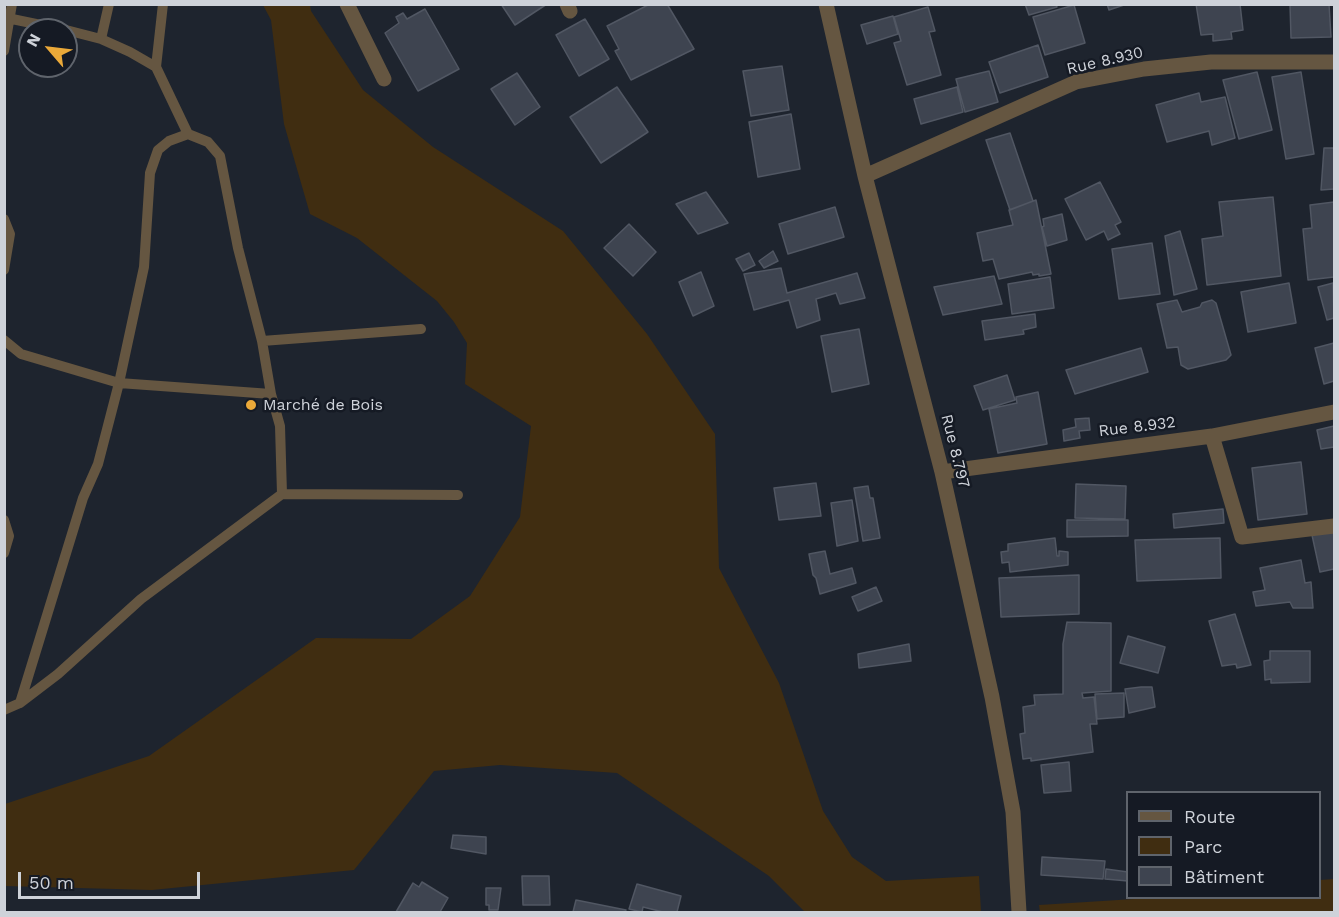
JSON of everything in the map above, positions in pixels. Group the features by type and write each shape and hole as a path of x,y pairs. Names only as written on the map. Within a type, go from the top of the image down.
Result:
{"street":[{"path":"347,4 384,79"},
{"name":"Rue 8.797","path":"826,4 865,176 942,472 992,698 1013,812 1019,912"},
{"name":"Rue 8.930","path":"865,176 1076,82 1144,69 1211,62 1335,62"},
{"name":"Rue 8.932","path":"942,472 1042,456 1212,436 1335,412"},
{"path":"1212,436 1242,537 1335,526"}],"lane":[{"path":"4,51 12,19 12,4"},
{"path":"101,39 109,4"},
{"path":"163,4 156,67 188,134"},
{"path":"12,19 18,20"},
{"path":"78,33 101,39 156,67"},
{"path":"20,703 83,498 98,464 119,383 144,267 150,172 158,150 169,141 188,134 208,142 220,156 238,248 262,341 271,394 280,426 282,494"},
{"path":"4,219 10,234 4,270"},
{"path":"262,341 421,329"},
{"path":"4,340 21,354 119,383 271,394"},
{"path":"4,710 20,703 90,649 141,599 282,494 458,495"},
{"path":"4,520 9,536 4,553"}],"green space":[{"path":"263,5 310,5 311,11 363,90 433,147 563,231 647,334 715,434 719,568 779,683 823,811 852,857 886,881 979,876 981,912 805,912 769,876 617,773 500,765 434,771 354,870 152,890 5,886 5,804 149,756 316,638 411,639 470,596 520,517 531,426 465,384 467,343 437,301 357,238 310,214 284,124 271,20"},
{"path":"1334,879 1334,912 1040,912 1039,905 1134,899 1321,899 1321,880"}],"building":[{"path":"501,4 547,4 515,25"},
{"path":"650,4 667,4 694,49 631,80 615,51 619,49 607,26"},
{"path":"1025,4 1056,4 1057,7 1029,15"},
{"path":"1107,4 1127,4 1109,10"},
{"path":"1196,4 1240,4 1243,30 1231,32 1232,39 1213,41 1213,34 1201,35"},
{"path":"1290,4 1329,4 1331,37 1291,38"},
{"path":"1074,5 1085,43 1045,55 1033,17"},
{"path":"928,7 935,31 929,32 941,75 907,85 894,43 901,41 894,17"},
{"path":"425,9 459,69 418,91 385,33 399,23 396,17 403,13 407,19"},
{"path":"893,16 898,34 867,44 861,25"},
{"path":"585,19 609,59 579,76 556,35"},
{"path":"1038,45 1048,77 1000,93 989,62"},
{"path":"782,66 789,110 751,116 743,71"},
{"path":"989,71 998,102 965,112 956,79"},
{"path":"1257,72 1272,130 1239,139 1223,80"},
{"path":"1301,72 1314,154 1286,159 1272,77"},
{"path":"517,73 540,107 515,125 491,89"},
{"path":"617,87 648,132 601,163 570,117"},
{"path":"957,87 963,112 921,124 914,99"},
{"path":"1199,93 1201,102 1225,97 1235,138 1212,145 1209,131 1167,142 1156,105"},
{"path":"791,114 800,169 758,177 749,122"},
{"path":"1010,133 1033,201 1010,210 986,140"},
{"path":"1324,148 1334,148 1334,189 1321,190"},
{"path":"1100,182 1121,222 1115,225 1120,234 1108,240 1104,231 1086,240 1065,199"},
{"path":"706,192 728,223 698,234 676,204"},
{"path":"1273,197 1281,276 1207,285 1202,239 1223,236 1219,202"},
{"path":"1036,200 1051,274 1039,276 1039,274 1033,275 1032,272 999,279 993,259 983,261 977,233 1013,225 1009,210"},
{"path":"1334,202 1334,277 1308,280 1303,229 1312,228 1310,205"},
{"path":"835,207 844,237 788,254 779,224"},
{"path":"1062,214 1067,240 1047,246 1042,227 1044,226 1043,219"},
{"path":"629,224 656,252 633,276 604,248"},
{"path":"1180,231 1197,289 1174,295 1165,236"},
{"path":"1152,243 1160,294 1119,299 1112,249"},
{"path":"773,251 778,261 764,268 759,261"},
{"path":"749,253 755,265 743,271 736,259"},
{"path":"781,268 787,293 857,273 865,298 840,304 836,293 816,299 820,320 797,328 789,300 754,310 744,274"},
{"path":"701,272 714,306 693,316 679,282"},
{"path":"994,276 1002,304 943,315 934,287"},
{"path":"1050,277 1054,308 1012,314 1008,284"},
{"path":"1289,283 1296,323 1248,332 1241,292"},
{"path":"1333,283 1334,318 1327,320 1318,287"},
{"path":"1177,300 1182,312 1200,307 1202,303 1212,300 1216,303 1231,355 1226,360 1188,369 1181,365 1178,347 1167,348 1157,304"},
{"path":"1035,314 1036,327 1023,330 1024,334 985,340 982,321"},
{"path":"859,329 869,384 832,392 821,336"},
{"path":"1334,343 1334,381 1324,384 1315,348"},
{"path":"1141,348 1148,372 1075,394 1066,370"},
{"path":"1007,375 1015,400 983,410 974,386"},
{"path":"1038,392 1047,444 998,453 989,409 1017,403 1016,397"},
{"path":"1089,418 1090,430 1079,431 1080,438 1064,441 1063,430 1076,427 1075,419"},
{"path":"1334,426 1334,447 1321,449 1317,430"},
{"path":"1301,462 1307,514 1258,520 1252,468"},
{"path":"816,483 821,516 779,520 774,488"},
{"path":"1076,484 1126,486 1125,519 1075,518"},
{"path":"868,486 870,498 873,498 880,538 863,541 854,488"},
{"path":"852,500 858,541 837,546 831,503"},
{"path":"1223,509 1224,523 1174,528 1173,514"},
{"path":"1067,520 1128,520 1128,536 1067,537"},
{"path":"1334,530 1334,569 1320,572 1312,535"},
{"path":"1055,538 1057,556 1059,556 1059,551 1068,552 1068,565 1010,572 1009,562 1002,563 1001,552 1008,551 1008,544"},
{"path":"1220,538 1221,578 1137,581 1135,540"},
{"path":"825,551 830,574 852,568 856,583 820,594 809,554"},
{"path":"1301,560 1305,583 1311,582 1313,608 1293,608 1290,602 1256,606 1253,592 1265,590 1260,568"},
{"path":"1079,575 1079,614 1001,617 999,578"},
{"path":"876,587 882,601 858,611 852,597"},
{"path":"1235,614 1251,665 1237,668 1236,664 1222,666 1209,621"},
{"path":"1067,622 1111,623 1111,691 1082,693 1083,698 1094,697 1097,724 1090,724 1093,752 1031,761 1031,758 1023,759 1020,734 1025,733 1023,707 1035,705 1034,695 1063,694 1063,644"},
{"path":"1128,636 1165,647 1158,673 1120,663"},
{"path":"909,644 911,661 859,668 858,654"},
{"path":"1270,651 1310,651 1310,682 1271,683 1271,679 1265,680 1264,661 1270,660"},
{"path":"1152,687 1155,707 1129,713 1125,689"},
{"path":"1124,693 1124,717 1097,719 1095,694"},
{"path":"1069,762 1071,791 1044,793 1041,765"},
{"path":"453,835 486,837 486,854 451,848"},
{"path":"1042,857 1105,861 1103,879 1041,875"},
{"path":"1106,869 1126,872 1126,881 1105,879"},
{"path":"522,876 549,876 550,905 523,905"},
{"path":"422,882 448,898 440,912 396,912 413,883 419,887"},
{"path":"637,884 681,896 677,912 663,912 643,907 642,912 629,909"},
{"path":"486,888 501,888 498,910 489,910 489,905 486,905"},
{"path":"576,900 626,910 625,912 573,912"}],"place":[{"name":"Marché de Bois","path":"251,405"}]}
